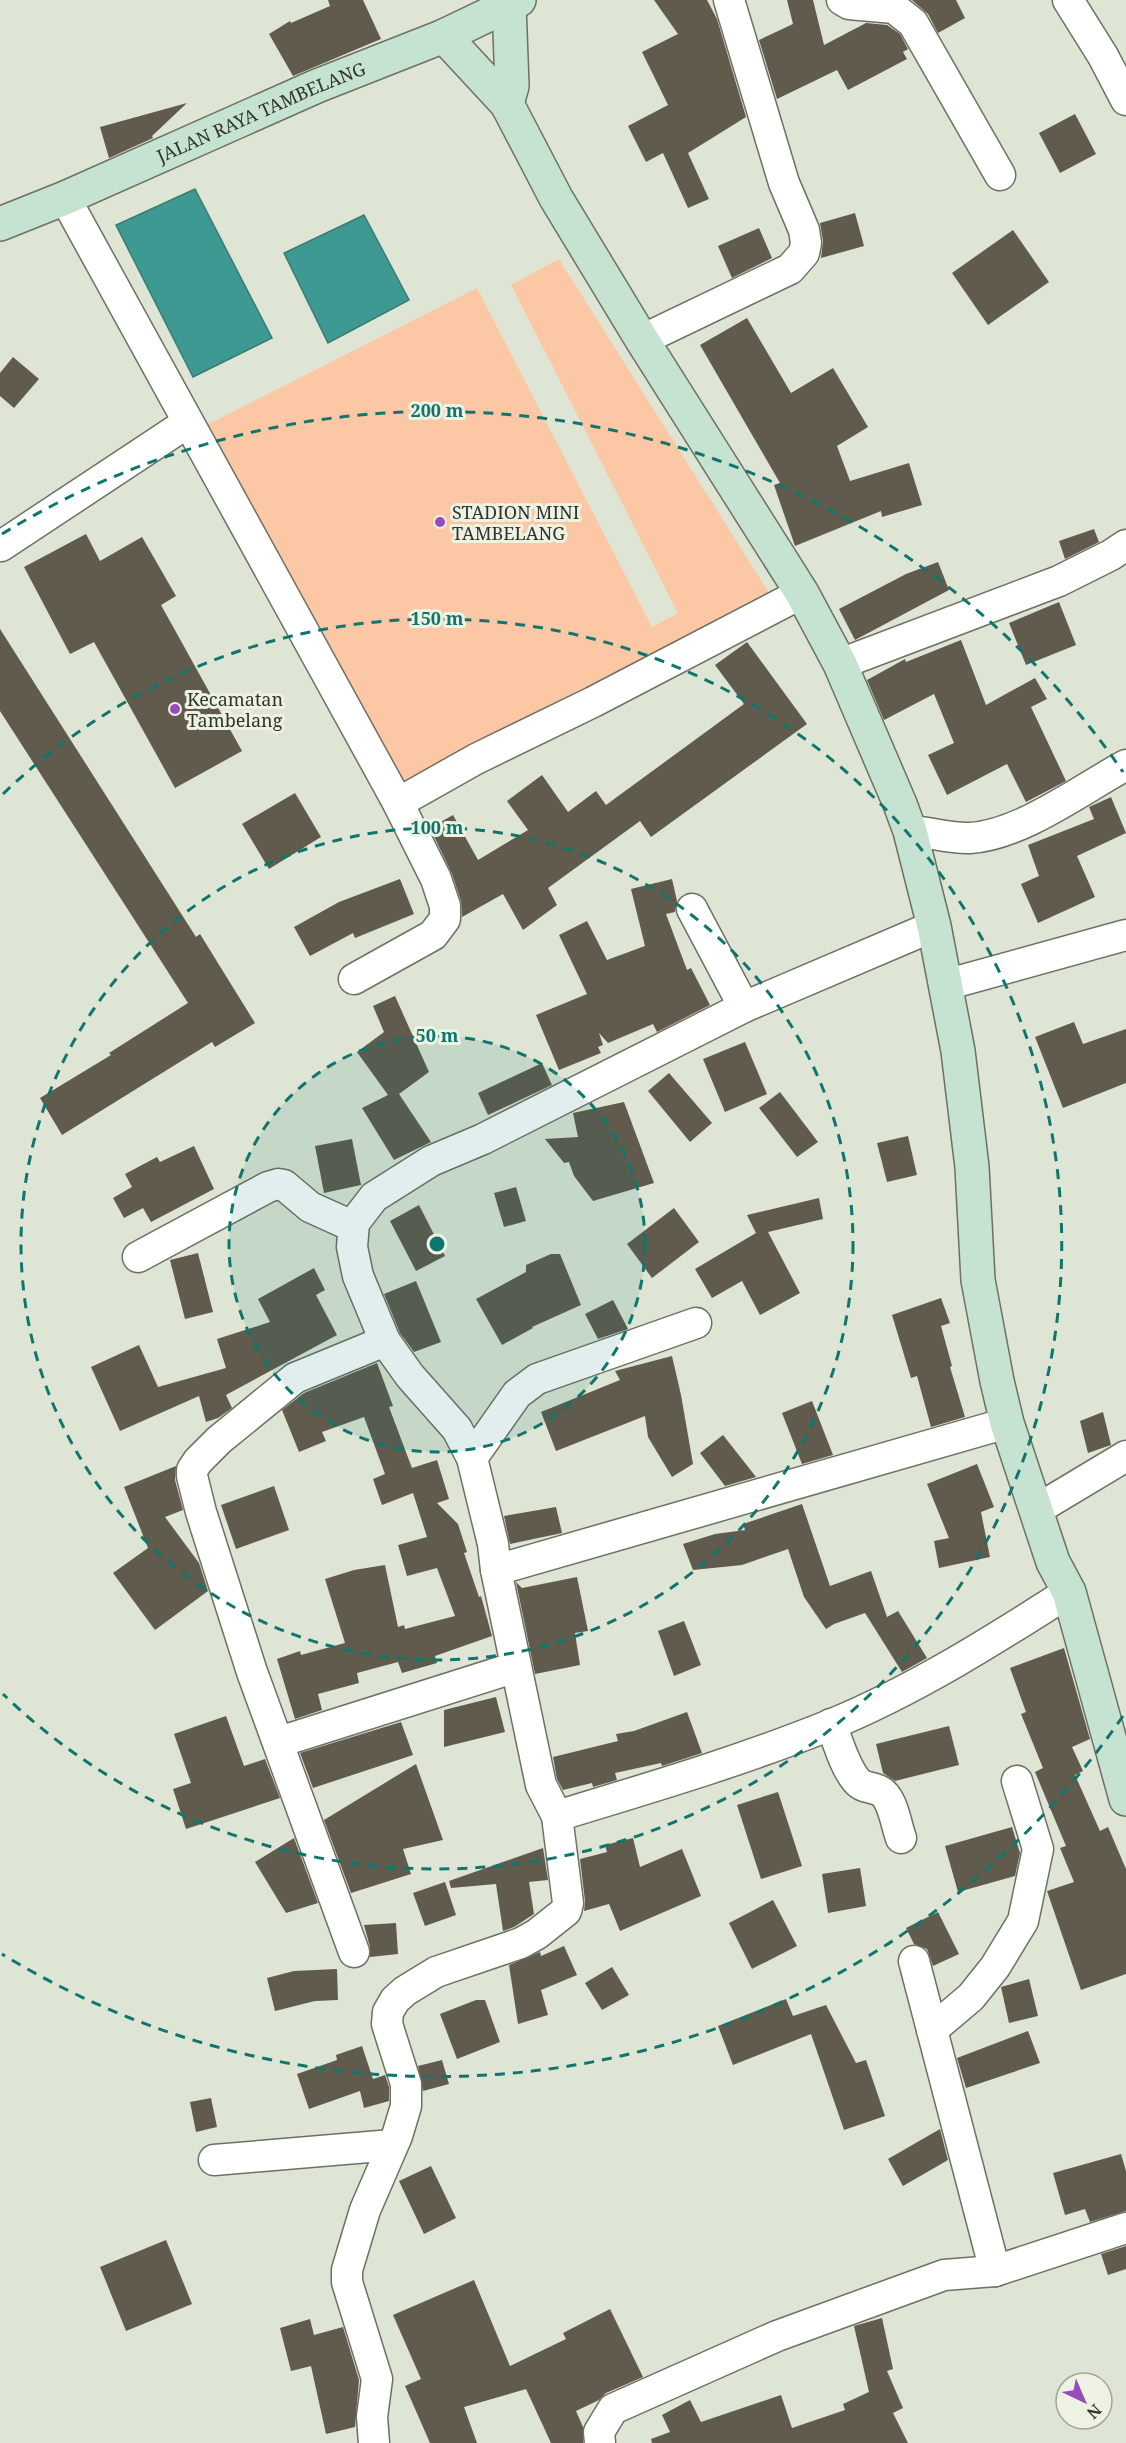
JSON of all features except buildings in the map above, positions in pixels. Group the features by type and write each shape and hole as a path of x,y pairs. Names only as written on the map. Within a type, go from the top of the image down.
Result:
{"street":[{"path":"642,340 790,269 804,253 806,243 804,230 784,183 729,0"},
{"path":"842,0 849,4 894,8 913,24 1000,175"},
{"path":"1068,0 1103,56 1126,99"},
{"path":"507,104 512,86 514,2"},
{"name":"JALAN RAYA TAMBELANG","path":"0,224 65,198 317,86 444,36 514,2"},
{"path":"444,36 507,104 556,198 642,340 802,593 840,664 910,831 934,926 958,1051 972,1167 978,1280 997,1381 1007,1423 1053,1562 1069,1592 1126,1799"},
{"path":"65,198 398,803 436,879 445,906 445,919 433,935 354,980"},
{"path":"1,546 187,423"},
{"path":"840,664 1059,581 1111,555 1126,544"},
{"path":"398,803 476,759 593,702 802,593"},
{"path":"910,831 957,838 988,835 1059,805 1126,765"},
{"path":"692,909 744,1007"},
{"path":"374,2443 372,2417 377,2379 347,2283 347,2270 365,2210 406,2106 406,2084 387,2024 388,2012 394,2000 405,1990 436,1972 521,1943 562,1916 568,1903 557,1816 541,1785 496,1570 493,1544 472,1458 457,1429 410,1376 385,1341 358,1276 352,1247 352,1226 374,1197 431,1161 483,1139 744,1007 934,926"},
{"path":"945,985 1126,935"},
{"path":"138,1257 268,1187 278,1184 284,1185 310,1207 352,1226"},
{"path":"472,1458 518,1394 537,1378 696,1323"},
{"path":"354,1952 252,1672 192,1482 192,1470 219,1440 296,1378 385,1341"},
{"path":"496,1570 1007,1423"},
{"path":"1036,1510 1126,1456"},
{"path":"557,1816 738,1759 831,1724 927,1679 1069,1592"},
{"path":"279,1742 516,1667"},
{"path":"831,1724 852,1775 864,1787 880,1791 886,1796 901,1838"},
{"path":"932,2030 971,1997 995,1967 1023,1921 1038,1849 1017,1781"},
{"path":"914,1961 994,2271"},
{"path":"214,2160 392,2145"},
{"path":"600,2443 599,2432 613,2409 777,2336 944,2275 994,2271 1126,2228"}],"shaded area":[{"name":"STADION MINI TAMBELANG","path":"559,259 769,593 400,793 201,428 477,288 652,627 678,613 511,285"}],"water":[{"path":"195,189 272,338 193,377 116,225"},
{"path":"364,215 409,300 328,343 284,253"}],"place":[{"name":"STADION MINI TAMBELANG","path":"440,522"},
{"name":"Kecamatan Tambelang","path":"175,709"}]}
